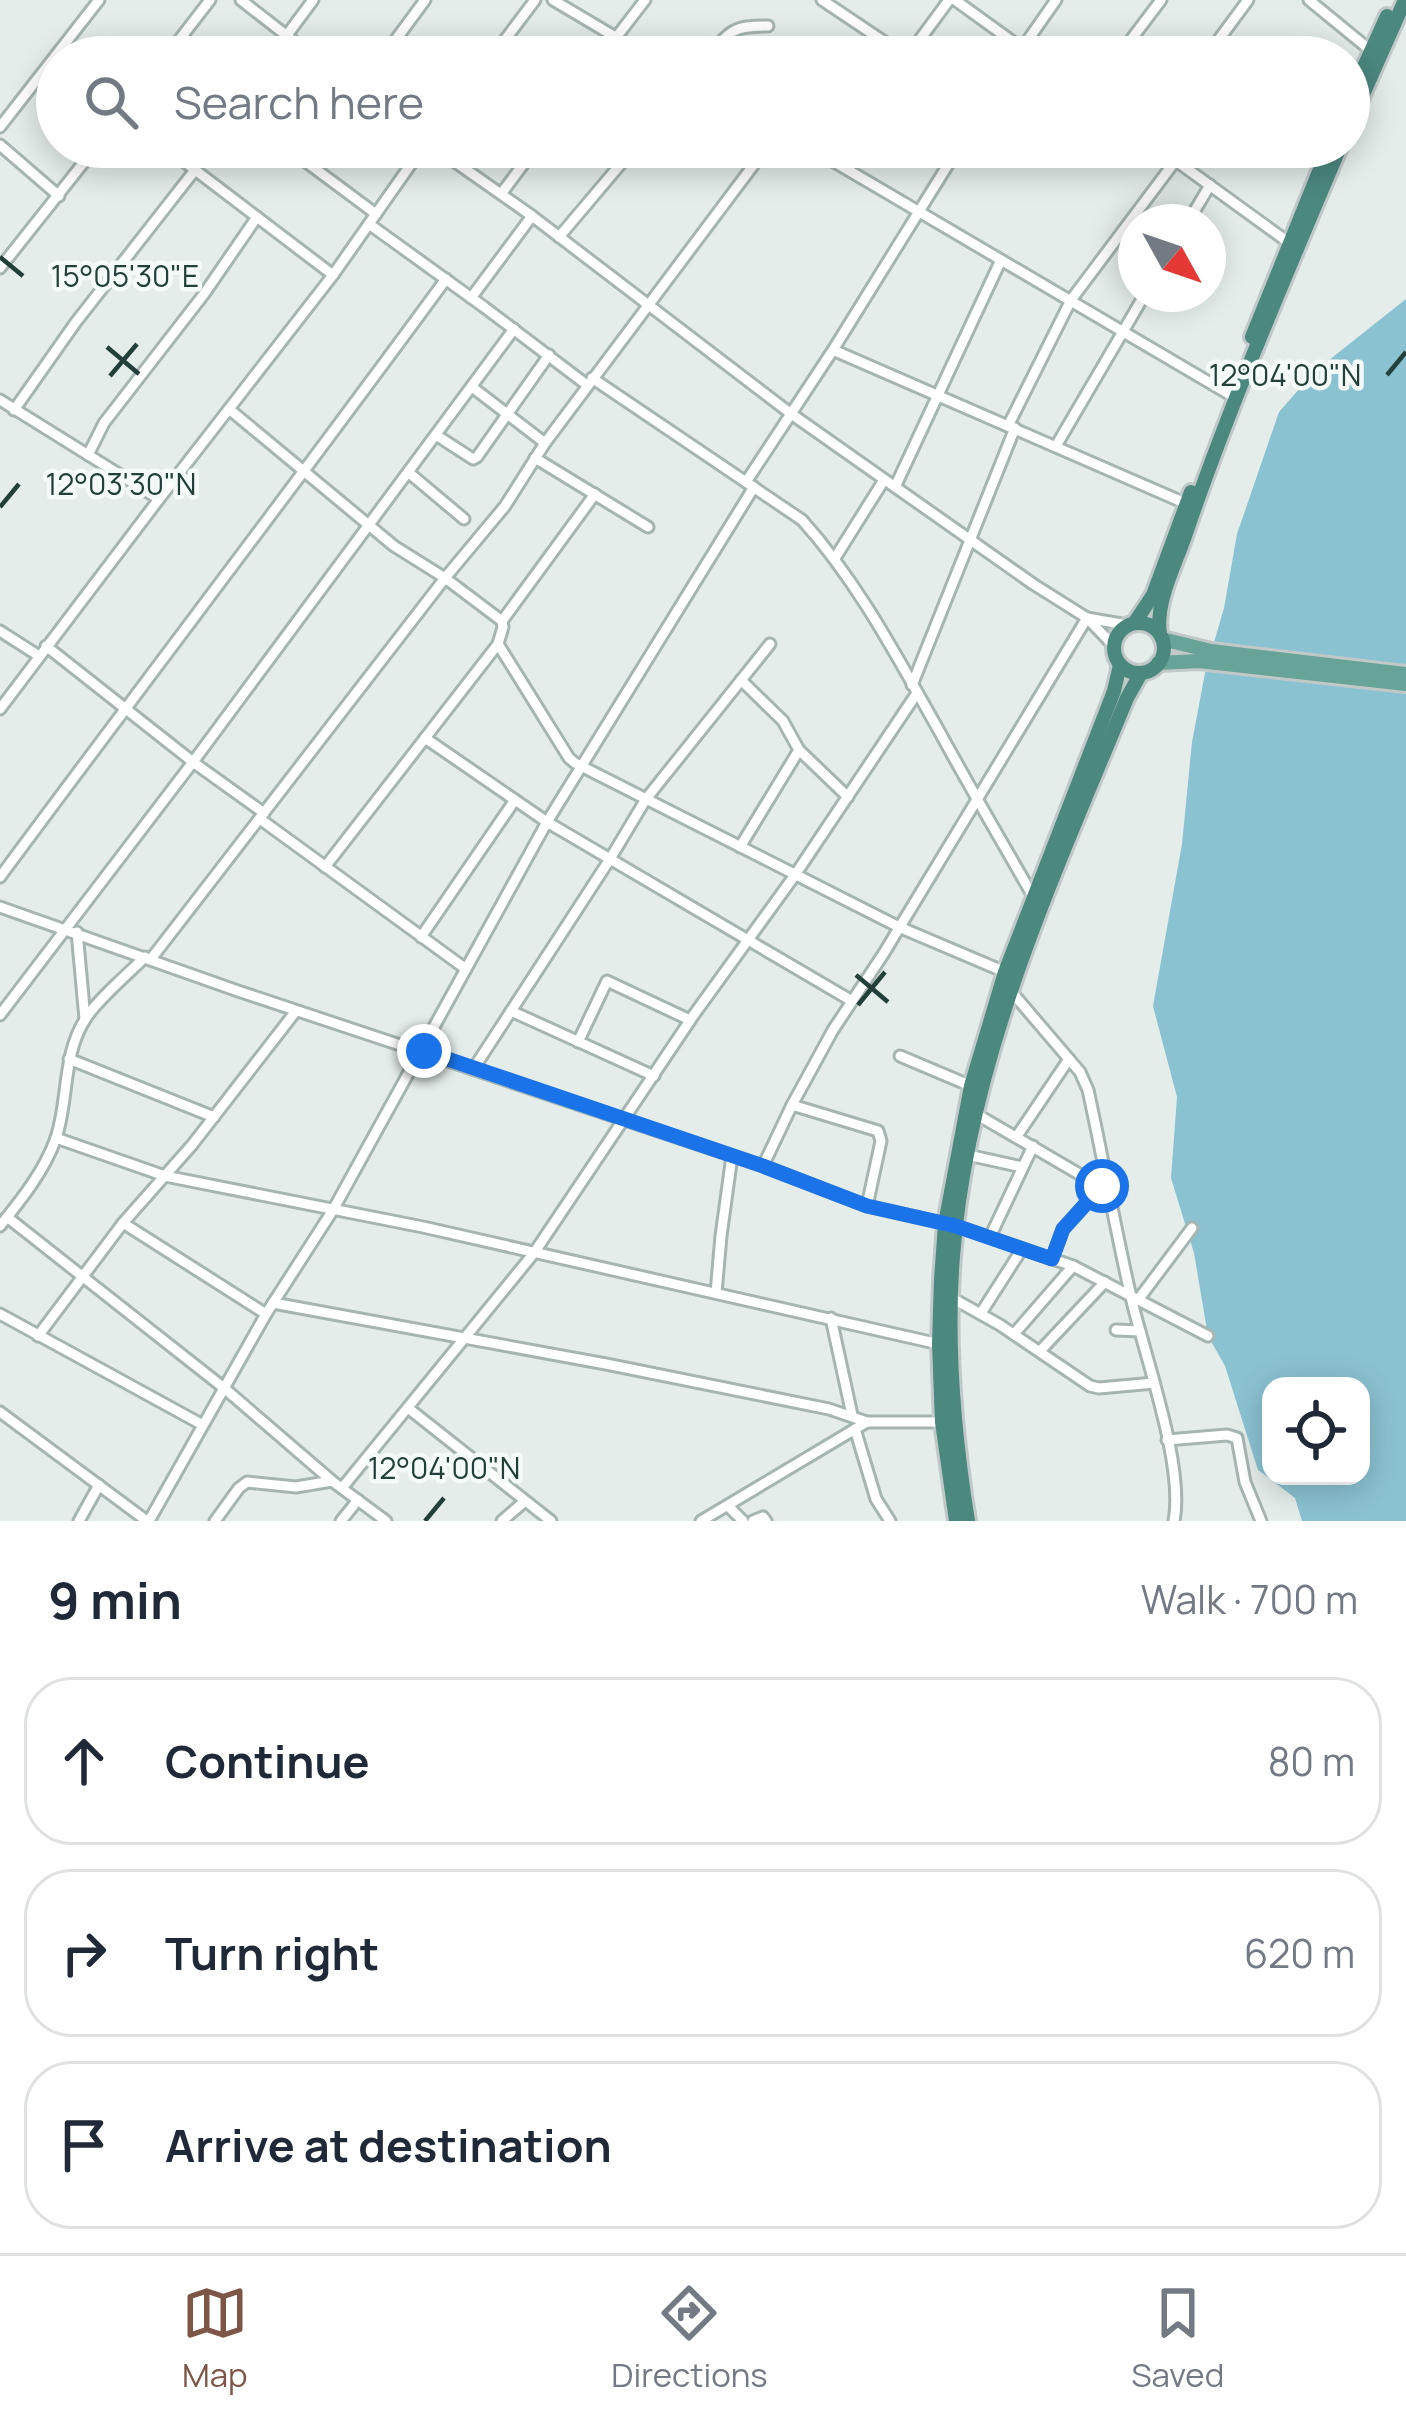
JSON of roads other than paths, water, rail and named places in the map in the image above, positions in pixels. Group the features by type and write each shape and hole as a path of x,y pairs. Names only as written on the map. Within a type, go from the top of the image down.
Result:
{"highway":[{"path":"1370,50 1394,0"},
{"path":"1370,79 1405,0"},
{"path":"968,1521 953,1408 950,1225 994,1042 1040,910 1127,698 1141,673 1158,663 1164,649 1160,610 1323,168"},
{"path":"1141,673 1120,665 1115,656 1117,636 1153,595 1288,242 1329,168"},
{"path":"1131,624 1152,627 1161,636"},
{"path":"956,1521 942,1422 939,1344 950,1225 971,1086 1005,972 1114,692 1120,665"}],"main road":[{"path":"1161,636 1211,651 1406,674"},
{"path":"1158,663 1199,661 1406,685"}],"street":[{"path":"74,36 99,0"},
{"path":"182,36 210,0"},
{"path":"241,0 287,35 313,0"},
{"path":"398,36 425,0"},
{"path":"507,36 535,0"},
{"path":"554,0 614,36"},
{"path":"617,36 645,0"},
{"path":"822,0 876,36"},
{"path":"924,36 952,0 998,36"},
{"path":"1031,36 1056,0"},
{"path":"1134,36 1161,0"},
{"path":"1221,36 1248,0"},
{"path":"1309,0 1353,36"},
{"path":"726,36 742,26 768,26"},
{"path":"0,127 36,86"},
{"path":"0,145 59,196"},
{"path":"0,268 80,168"},
{"path":"193,168 333,275"},
{"path":"314,168 376,214"},
{"path":"1,707 333,275 408,168"},
{"path":"464,168 790,413 1087,618 1114,646"},
{"path":"501,194 520,168"},
{"path":"560,238 618,168"},
{"path":"386,1521 82,1276 4,1222 56,1138 69,1059 85,1019 148,958 506,506 544,443 751,168"},
{"path":"844,168 1229,394"},
{"path":"0,1412 148,1521 266,1314 333,1210 547,822 790,413 946,168"},
{"path":"215,1521 239,1487 248,1482 337,1484 409,1408 534,1253 690,1020 848,797 915,689 1012,427 1071,300 1170,168"},
{"path":"1187,168 1288,242"},
{"path":"14,410 76,322 196,170"},
{"path":"1199,204 1210,185"},
{"path":"471,298 532,216"},
{"path":"88,455 104,424 257,217"},
{"path":"369,224 549,355 802,520 835,558 1034,898"},
{"path":"895,487 1001,260"},
{"path":"0,877 446,280"},
{"path":"1056,446 1134,312"},
{"path":"0,1016 72,931 514,329"},
{"path":"833,350 1186,504"},
{"path":"436,435 477,458 549,355"},
{"path":"472,387 544,443"},
{"path":"0,400 159,499"},
{"path":"230,409 394,546 502,621 498,644 325,867"},
{"path":"535,458 648,527"},
{"path":"408,472 464,519"},
{"path":"835,558 884,480"},
{"path":"502,621 595,494"},
{"path":"1087,618 1131,624"},
{"path":"763,1166 833,1030 1087,618"},
{"path":"0,631 43,651 124,709 325,867 466,968"},
{"path":"498,644 569,758 899,927 1005,972"},
{"path":"474,1068 646,799 770,644"},
{"path":"741,680 783,721 799,750 848,797"},
{"path":"425,738 547,822 852,1001"},
{"path":"740,847 799,750"},
{"path":"421,937 515,800"},
{"path":"0,907 763,1166 867,1206 950,1225 1073,1266 1208,1336"},
{"path":"72,931 85,1019"},
{"path":"578,1042 607,981 690,1020"},
{"path":"1010,990 1080,1072 1088,1090 1106,1189 1167,1440 1176,1501 1174,1521"},
{"path":"38,1336 123,1223 296,1011"},
{"path":"511,1011 654,1076"},
{"path":"900,1056 971,1086"},
{"path":"69,1059 214,1117"},
{"path":"1017,1136 1069,1059"},
{"path":"792,1105 878,1131 881,1142 867,1206"},
{"path":"976,1114 1106,1189"},
{"path":"56,1138 165,1175 423,1227 939,1344"},
{"path":"990,1237 1033,1146"},
{"path":"968,1155 1022,1167"},
{"path":"716,1293 732,1156"},
{"path":"1052,1259 1063,1229 1106,1189"},
{"path":"123,1223 266,1314"},
{"path":"1135,1298 1192,1228"},
{"path":"981,1313 1022,1249"},
{"path":"1013,1334 1073,1266"},
{"path":"1040,1351 1106,1282"},
{"path":"951,1297 1090,1386 1154,1383"},
{"path":"273,1303 465,1337 852,1415 867,1422 942,1422"},
{"path":"0,1314 201,1424"},
{"path":"831,1318 852,1415"},
{"path":"1116,1330 1140,1330"},
{"path":"409,1408 551,1521"},
{"path":"701,1521 867,1422"},
{"path":"855,1429 876,1499 890,1521"},
{"path":"1167,1440 1237,1438 1245,1482 1261,1521"},
{"path":"79,1521 99,1485"},
{"path":"341,1521 358,1500"},
{"path":"502,1521 525,1501"},
{"path":"728,1505 743,1521"},
{"path":"753,1521 763,1517 766,1521"}],"water":[{"path":"1406,299 1406,1521 1302,1521 1295,1498 1278,1485 1370,1485 1370,1377 1262,1377 1262,1473 1258,1470 1225,1366 1208,1336 1194,1253 1171,1178 1177,1097 1153,1006 1182,844 1192,742 1205,673 1224,608 1237,534 1279,412 1314,372"}]}
